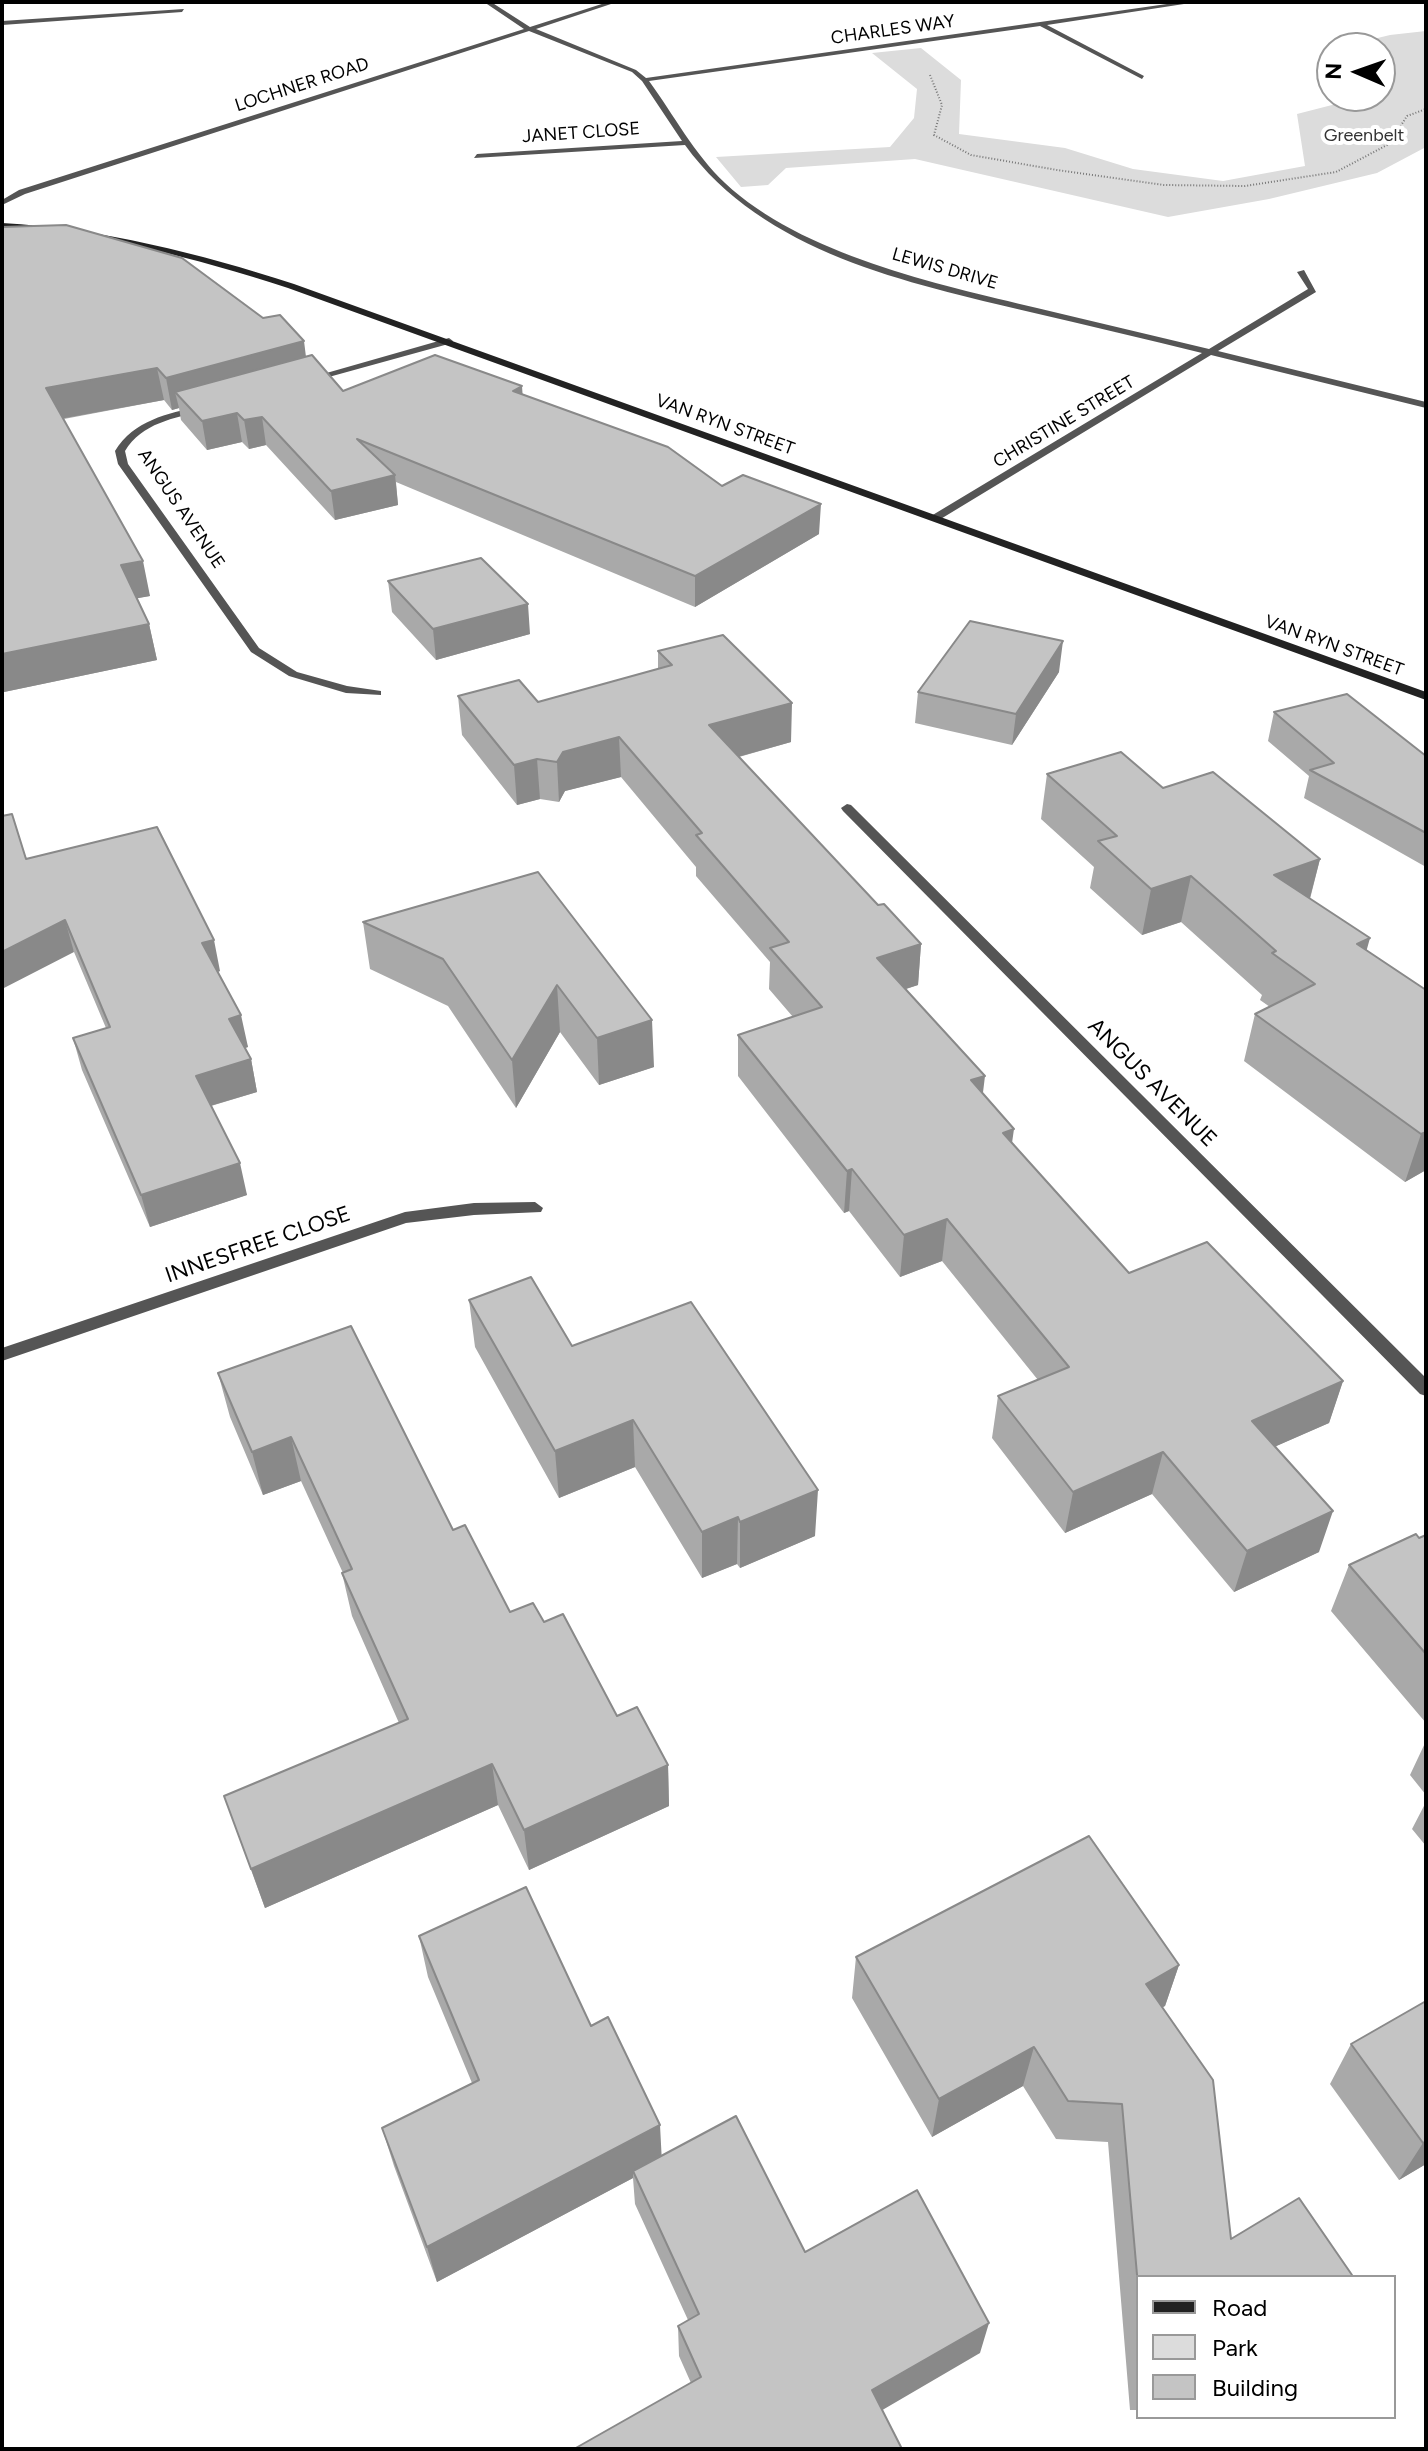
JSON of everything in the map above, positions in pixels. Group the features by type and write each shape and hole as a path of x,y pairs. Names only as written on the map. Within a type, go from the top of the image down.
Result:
{"street":[{"name":"LEWIS DRIVE","path":"487,2 529,29 634,71 644,80 705,169 737,198 783,227 844,254 956,291 1426,405"},
{"name":"LOCHNER ROAD","path":"2,203 22,192 614,2"},
{"name":"CHARLES WAY","path":"644,80 1194,2"},
{"path":"2,23 182,10"},
{"path":"1041,24 1142,77"},
{"name":"JANET CLOSE","path":"477,156 687,143"},
{"name":"VAN RYN STREET","path":"2,225 114,235 171,248 449,341 1426,696"},
{"name":"CHRISTINE STREET","path":"935,518 1313,290 1301,272"},
{"path":"291,384 449,341"},
{"name":"ANGUS AVENUE","path":"216,404 142,428 123,444 120,451 123,464 255,650 293,674 318,683 377,693"},
{"name":"ANGUS AVENUE","path":"847,808 1426,1389"},
{"name":"INNESFREE CLOSE","path":"2,1355 405,1218 474,1209 535,1208"}],"path":[{"path":"885,46 929,71 942,105 934,135 971,155 1164,185 1245,186 1336,172 1389,144 1407,116 1426,109"}],"green space":[{"name":"Greenbelt","path":"1426,31 1426,147 1377,173 1269,199 1168,217 915,159 786,168 768,185 741,187 716,157 890,147 914,118 917,89 872,53 921,48 961,80 959,134 1065,148 1133,169 1223,181 1305,166 1297,114 1316,109 1316,112 1396,112 1396,34"}],"building":[{"path":"66,225 182,258 263,318 280,315 304,341 166,378 157,368 46,388 143,561 121,565 149,624 2,654 2,227"},
{"path":"312,355 343,391 435,355 522,386 513,391 668,447 722,486 743,475 821,504 695,576 357,439 395,475 331,491 262,417 244,420 237,413 202,421 175,392"},
{"path":"481,558 528,604 433,629 388,581"},
{"path":"970,621 1063,641 1016,714 918,692"},
{"path":"723,635 792,703 709,725 878,905 884,904 921,944 877,958 985,1076 971,1080 1014,1129 1003,1133 1129,1273 1207,1242 1343,1381 1252,1421 1333,1511 1247,1551 1163,1452 1073,1492 998,1396 1069,1367 947,1219 904,1235 852,1169 847,1171 738,1035 822,1007 770,948 789,942 696,835 702,833 619,737 563,752 557,762 537,759 514,765 458,696 519,680 538,702 672,665 658,651"},
{"path":"1347,694 1426,756 1426,833 1310,770 1334,763 1274,712"},
{"path":"1121,752 1163,788 1213,772 1320,859 1274,875 1370,938 1357,944 1426,990 1426,1132 1421,1134 1255,1014 1315,984 1272,953 1276,951 1191,876 1151,889 1098,841 1117,836 1047,774"},
{"path":"12,814 26,859 157,827 214,940 202,943 241,1015 229,1019 251,1059 196,1076 240,1163 141,1195 73,1038 110,1027 65,920 2,952 2,816"},
{"path":"538,872 652,1020 597,1038 557,985 512,1060 443,959 363,922"},
{"path":"531,1277 572,1346 691,1302 818,1490 740,1522 738,1517 702,1532 633,1420 555,1451 469,1300"},
{"path":"351,1326 453,1530 465,1525 510,1612 533,1603 544,1622 563,1614 617,1716 637,1707 668,1765 524,1830 492,1764 251,1869 224,1796 408,1719 342,1573 352,1569 291,1437 252,1452 218,1373"},
{"path":"1416,1534 1419,1538 1426,1535 1426,1654 1349,1565"},
{"path":"1089,1836 1179,1965 1146,1984 1213,2080 1231,2239 1299,2198 1352,2275 1137,2275 1122,2104 1068,2101 1034,2047 939,2099 856,1957"},
{"path":"526,1887 591,2026 608,2017 660,2125 427,2247 382,2128 479,2080 419,1936"},
{"path":"1426,2001 1426,2141 1423,2143 1351,2044"},
{"path":"736,2116 805,2252 917,2190 989,2323 872,2390 902,2449 574,2449 701,2377 678,2326 699,2314 633,2171"}]}
